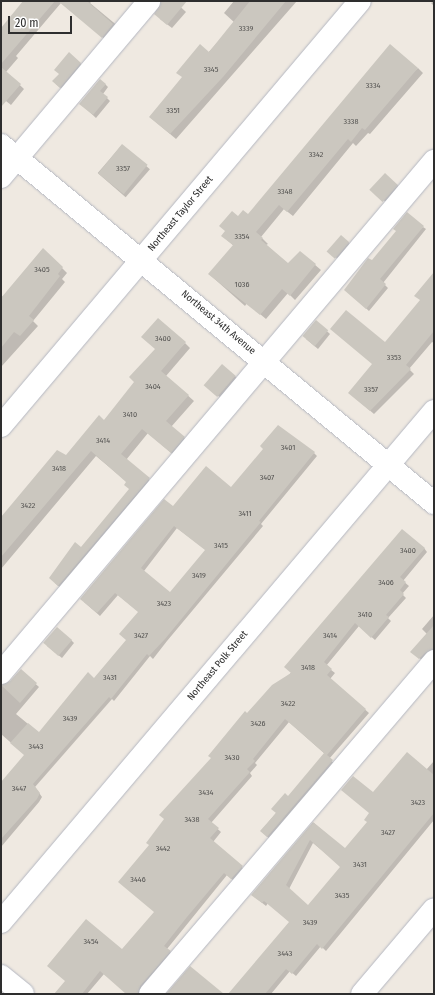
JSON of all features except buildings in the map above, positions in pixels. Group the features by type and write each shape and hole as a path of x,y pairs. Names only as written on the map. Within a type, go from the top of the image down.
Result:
{"street":[{"path":"1,177 9,152 149,1"},
{"name":"Northeast Taylor Street","path":"1,426 360,1"},
{"name":"Northeast 34th Avenue","path":"9,152 264,361 434,503"},
{"path":"1,673 434,161"},
{"name":"Northeast Polk Street","path":"1,922 434,411"},
{"path":"150,994 434,661"},
{"path":"362,994 434,909"},
{"path":"1,976 23,994"}]}
